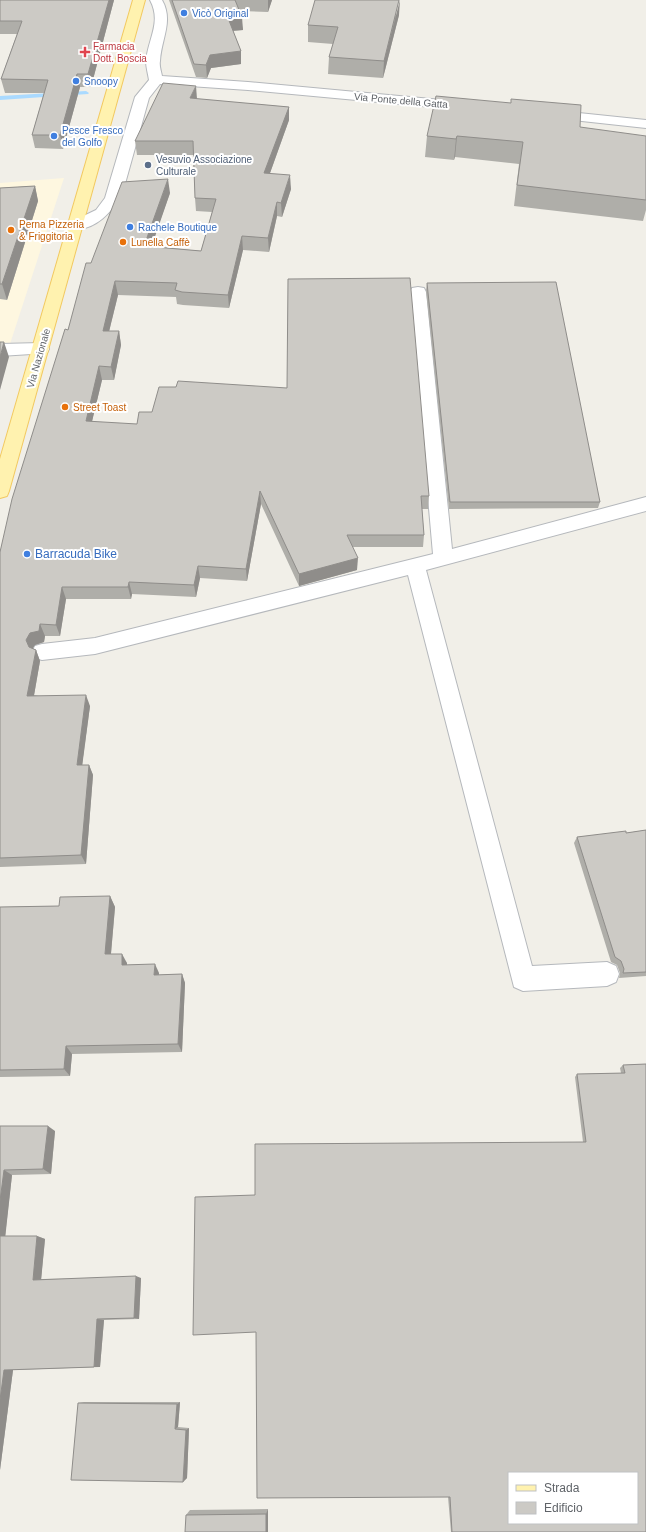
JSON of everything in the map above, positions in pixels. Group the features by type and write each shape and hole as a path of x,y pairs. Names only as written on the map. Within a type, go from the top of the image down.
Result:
{"main road":[{"name":"Via Nazionale","path":"0,491 139,0"}],"street":[{"path":"76,225 99,216 112,202 142,97 156,80 153,62 162,20 161,7 156,0"},
{"name":"Via Ponte della Gatta","path":"156,80 248,86 478,107"},
{"path":"538,113 646,124"},
{"path":"418,292 443,558"},
{"path":"0,350 41,349"},
{"path":"42,652 95,646 415,566 646,504"},
{"path":"415,566 523,979 607,974"}],"shaded area":[{"path":"64,178 10,344 0,344 0,183"}],"building":[{"path":"0,0 109,0 88,74 77,74 60,135 32,135 48,80 1,79 22,21 0,21"},
{"path":"172,0 235,0 242,17 228,18 241,51 210,55 206,65 194,64"},
{"path":"315,0 399,0 384,61 329,57 338,27 308,25"},
{"path":"163,83 196,86 190,98 289,107 264,173 290,175 281,203 277,202 268,238 242,236 228,295 182,292 175,290 177,283 115,281 103,331 119,331 111,367 99,366 86,421 137,424 139,412 152,412 159,387 176,387 178,381 287,388 288,279 410,278 429,496 421,496 424,535 347,535 358,558 299,574 260,491 246,569 198,566 194,585 129,582 128,587 62,587 56,625 40,624 39,631 30,633 26,640 29,647 36,650 27,696 86,695 77,765 89,765 81,855 0,858 0,552 12,499 65,329 68,330 86,263 91,263 122,182 168,179 144,246 201,251 216,199 195,198 193,141 135,141"},
{"path":"436,96 511,103 511,99 581,105 580,127 646,136 646,200 517,185 523,142 457,136 456,139 427,136"},
{"path":"35,186 2,284 0,284 0,188"},
{"path":"556,282 600,502 450,502 427,283"},
{"path":"0,342 4,342 0,357"},
{"path":"646,830 646,972 623,973 624,969 621,961 615,957 577,837"},
{"path":"110,896 105,954 122,954 122,965 155,964 154,975 182,974 178,1044 66,1046 64,1069 0,1070 0,907 59,906 60,897"},
{"path":"646,1064 646,1532 452,1532 450,1497 257,1498 256,1332 193,1335 195,1197 255,1195 255,1144 586,1142 577,1074 625,1073 623,1065"},
{"path":"0,1126 48,1126 43,1169 4,1170 0,1201"},
{"path":"0,1236 37,1236 33,1280 136,1276 134,1318 97,1319 94,1367 4,1370 0,1400"},
{"path":"78,1403 177,1404 175,1429 186,1430 183,1482 71,1480"},
{"path":"266,1514 266,1532 185,1532 186,1515"}],"waterway":[{"path":"0,98 86,93"}],"place":[{"name":"Vicò Original","path":"184,13"},
{"name":"Farmacia Dott. Boscia","path":"85,52"},
{"name":"Snoopy","path":"76,81"},
{"name":"Pesce Fresco del Golfo","path":"54,136"},
{"name":"Vesuvio Associazione Culturale","path":"148,165"},
{"name":"Rachele Boutique","path":"130,227"},
{"name":"Perna Pizzeria & Friggitoria","path":"11,230"},
{"name":"Lunella Caffè","path":"123,242"},
{"name":"Street Toast","path":"65,407"},
{"name":"Barracuda Bike","path":"27,554"}]}
